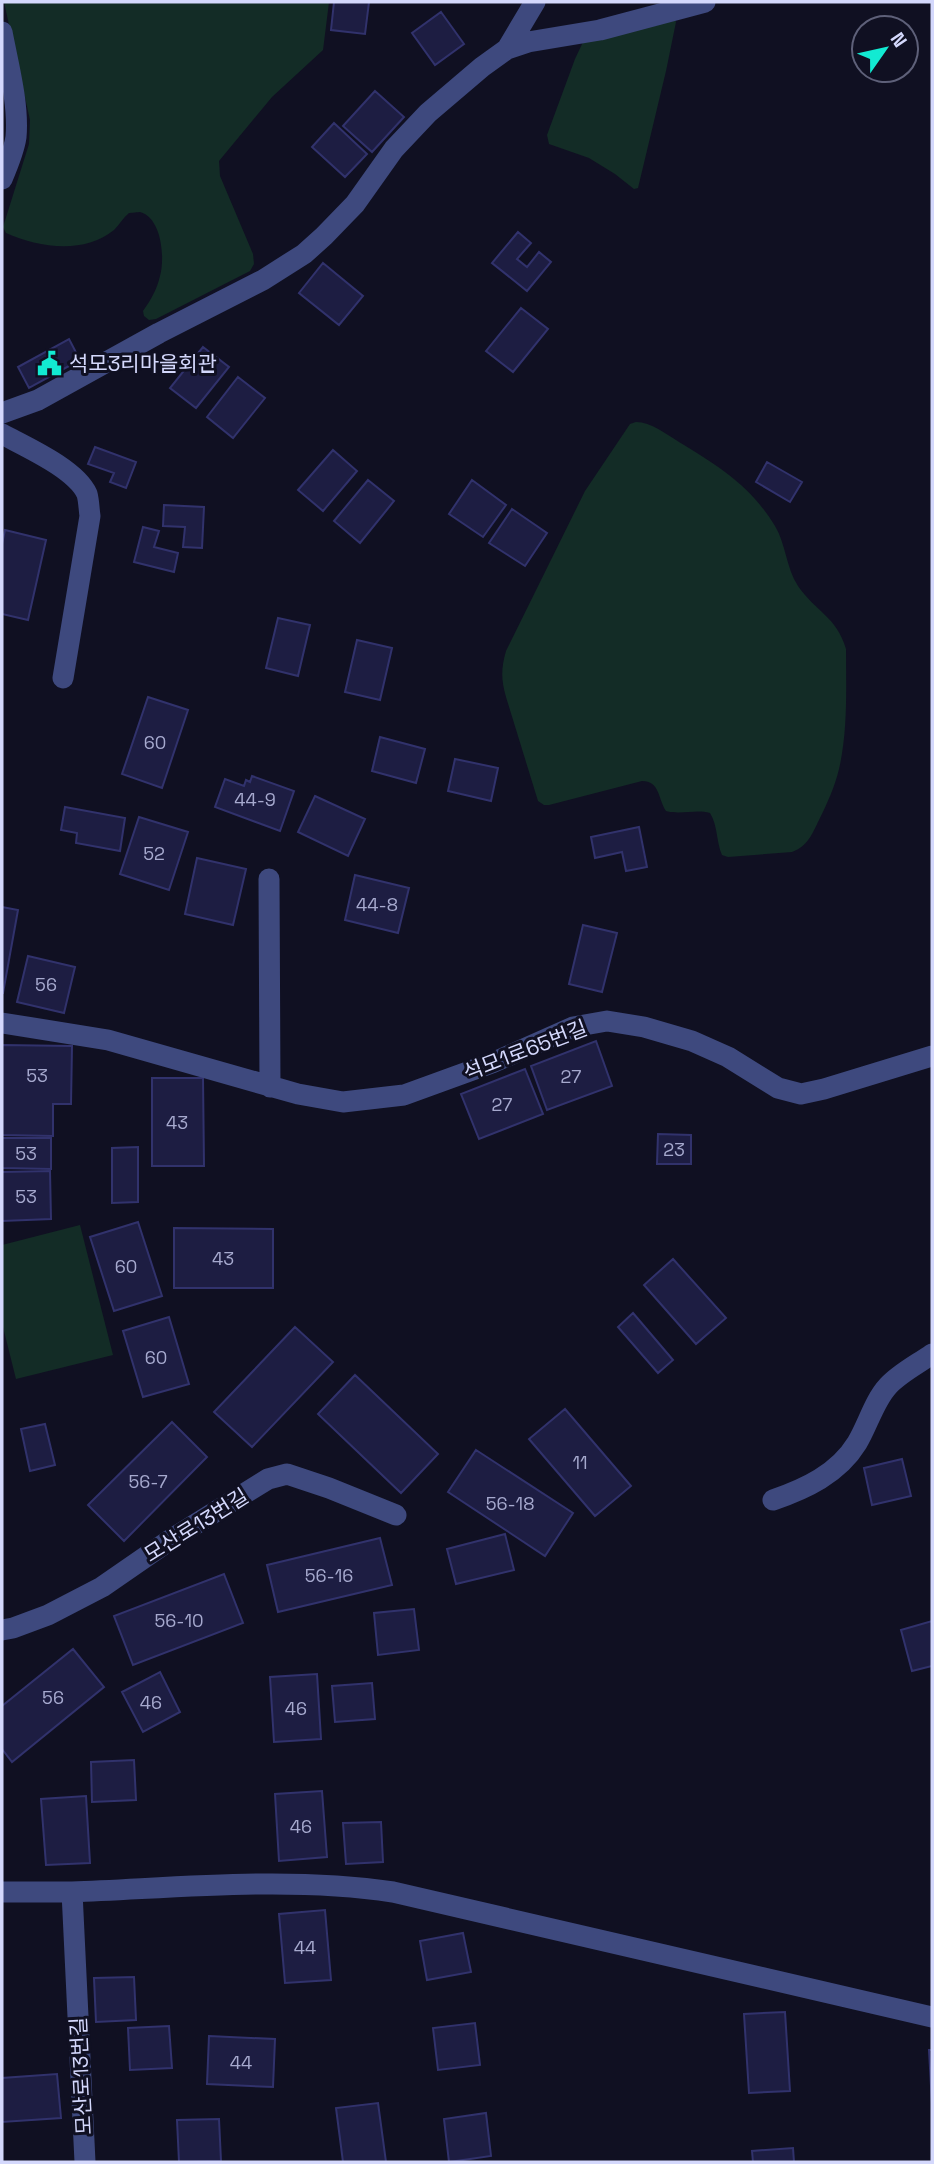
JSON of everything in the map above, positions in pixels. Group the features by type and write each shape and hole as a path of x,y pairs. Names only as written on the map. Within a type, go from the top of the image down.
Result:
{"lane":[{"path":"507,49 535,2"},
{"path":"2,413 38,400 262,280 304,254 355,204 394,149 428,113 507,49 528,42 600,30 705,2"},
{"path":"2,32 14,102 16,136 2,179"},
{"path":"2,434 63,469 79,482 87,495 90,516 63,678"},
{"path":"270,879 270,1087"},
{"name":"석모1로65번길","path":"2,1023 108,1040 270,1087 343,1102 404,1095 492,1063 573,1027 607,1021 644,1027 692,1041 728,1057 778,1088 801,1094 932,1056"},
{"path":"773,1500 800,1491 839,1464 856,1445 887,1387 932,1354"},
{"name":"모산로13번길","path":"2,1630 48,1615 102,1587 170,1540 268,1479 287,1474 396,1515"},
{"path":"2,1892 257,1885 364,1888 393,1892 932,2017"},
{"name":"모산로13번길","path":"72,1892 85,2162"}],"green space":[{"path":"4,2 329,2 323,50 272,97 219,161 220,176 253,254 254,264 250,271 156,319 149,320 143,311 157,285 162,249 157,230 147,216 140,212 129,213 114,230 102,238 75,246 46,245 6,233 3,227 29,144 30,120"},
{"path":"674,18 676,22 666,71 638,188 634,189 589,158 549,144 547,135 583,42"},
{"path":"636,422 658,429 707,459 755,499 779,533 798,586 837,629 846,649 845,725 837,775 812,835 806,843 792,852 728,857 722,855 710,813 666,811 655,787 648,782 642,781 549,805 538,801 504,691 504,657 585,491 630,424"},
{"path":"80,1225 113,1355 16,1379 2,1323 2,1245"}],"building":[{"path":"334,2 369,2 365,34 331,30"},
{"path":"441,12 464,44 435,65 412,33"},
{"path":"375,91 404,117 372,152 343,126"},
{"path":"334,123 367,154 345,177 312,147"},
{"path":"518,232 531,243 517,259 527,267 539,252 551,262 527,291 492,263"},
{"path":"323,263 363,296 339,325 299,293"},
{"path":"521,308 548,329 513,372 486,351"},
{"name":"석모3리마을회관","path":"69,339 80,360 29,388 18,367"},
{"path":"203,347 229,367 196,408 170,388"},
{"path":"238,377 265,398 233,438 207,417"},
{"path":"95,447 136,462 126,488 110,482 114,473 88,464"},
{"path":"333,450 357,471 323,511 298,490"},
{"path":"767,462 802,482 790,502 756,482"},
{"path":"368,480 394,501 360,543 334,521"},
{"path":"472,480 506,505 483,537 449,514"},
{"path":"164,505 204,507 202,548 183,547 185,527 163,526"},
{"path":"512,509 547,533 525,566 489,543"},
{"path":"143,527 159,531 154,547 178,553 174,572 134,562"},
{"path":"5,530 46,540 28,620 2,614 2,544"},
{"path":"278,618 310,625 298,676 266,668"},
{"path":"357,640 392,648 380,700 345,692"},
{"path":"148,697 188,710 162,788 122,774"},
{"path":"380,737 425,749 416,783 372,771"},
{"path":"455,759 498,768 491,801 448,791"},
{"path":"252,776 294,791 280,831 215,807 225,779 244,786 246,780 250,782"},
{"path":"315,796 365,819 348,856 298,832"},
{"path":"65,807 125,818 120,851 76,843 77,833 61,830"},
{"path":"139,817 188,832 169,890 120,874"},
{"path":"639,827 647,867 626,871 622,852 595,858 591,837"},
{"path":"197,858 246,869 233,925 185,914"},
{"path":"355,875 409,888 398,933 345,920"},
{"path":"2,907 18,910 3,993 2,993"},
{"path":"583,925 617,933 602,992 569,984"},
{"path":"28,956 75,967 64,1013 17,1002"},
{"path":"596,1041 612,1086 547,1110 531,1066"},
{"path":"2,1045 72,1046 71,1104 53,1104 53,1136 2,1135"},
{"path":"525,1069 543,1114 479,1139 461,1094"},
{"path":"152,1078 203,1078 204,1166 152,1166"},
{"path":"658,1134 691,1135 691,1164 657,1164"},
{"path":"2,1138 51,1138 51,1169 2,1168"},
{"path":"138,1147 138,1202 112,1203 112,1148"},
{"path":"50,1171 51,1219 2,1221 2,1172"},
{"path":"138,1222 162,1296 114,1311 90,1237"},
{"path":"174,1228 273,1229 273,1288 174,1288"},
{"path":"673,1259 726,1318 696,1344 644,1285"},
{"path":"633,1313 673,1360 658,1373 618,1327"},
{"path":"169,1317 189,1384 143,1397 123,1331"},
{"path":"295,1327 333,1362 252,1447 214,1412"},
{"path":"355,1375 438,1454 401,1493 318,1414"},
{"path":"565,1409 631,1486 595,1516 529,1439"},
{"path":"172,1422 207,1457 124,1541 88,1505"},
{"path":"45,1424 55,1465 30,1471 21,1429"},
{"path":"476,1450 573,1513 545,1556 448,1492"},
{"path":"902,1459 911,1496 872,1505 864,1468"},
{"path":"505,1534 514,1570 456,1584 447,1549"},
{"path":"380,1538 392,1585 278,1612 267,1565"},
{"path":"224,1574 243,1623 133,1665 114,1616"},
{"path":"414,1609 419,1650 378,1655 374,1613"},
{"path":"932,1621 932,1666 912,1671 901,1630"},
{"path":"73,1649 104,1687 12,1762 2,1749 2,1706"},
{"path":"160,1672 180,1712 143,1732 122,1692"},
{"path":"317,1674 321,1739 274,1742 270,1677"},
{"path":"372,1683 375,1719 335,1722 332,1686"},
{"path":"134,1760 136,1800 92,1802 91,1762"},
{"path":"322,1791 327,1857 279,1861 275,1794"},
{"path":"86,1796 90,1863 46,1865 41,1799"},
{"path":"381,1822 383,1862 346,1864 343,1823"},
{"path":"325,1910 331,1980 285,1983 279,1914"},
{"path":"463,1933 471,1972 427,1980 420,1941"},
{"path":"134,1977 136,2020 96,2022 94,1978"},
{"path":"785,2012 790,2091 749,2093 744,2014"},
{"path":"475,2023 480,2065 438,2070 433,2028"},
{"path":"169,2026 172,2068 130,2070 128,2028"},
{"path":"209,2036 275,2039 273,2087 207,2084"},
{"path":"929,2050 932,2050 932,2104"},
{"path":"57,2074 61,2118 2,2122 2,2078"},
{"path":"378,2103 386,2162 343,2162 336,2108"},
{"path":"486,2113 491,2156 449,2162 444,2119"},
{"path":"219,2119 221,2161 179,2162 177,2120"},
{"path":"793,2148 794,2162 753,2162 752,2151"}],"place":[{"name":"석모3리마을회관","path":"49,363"}]}
